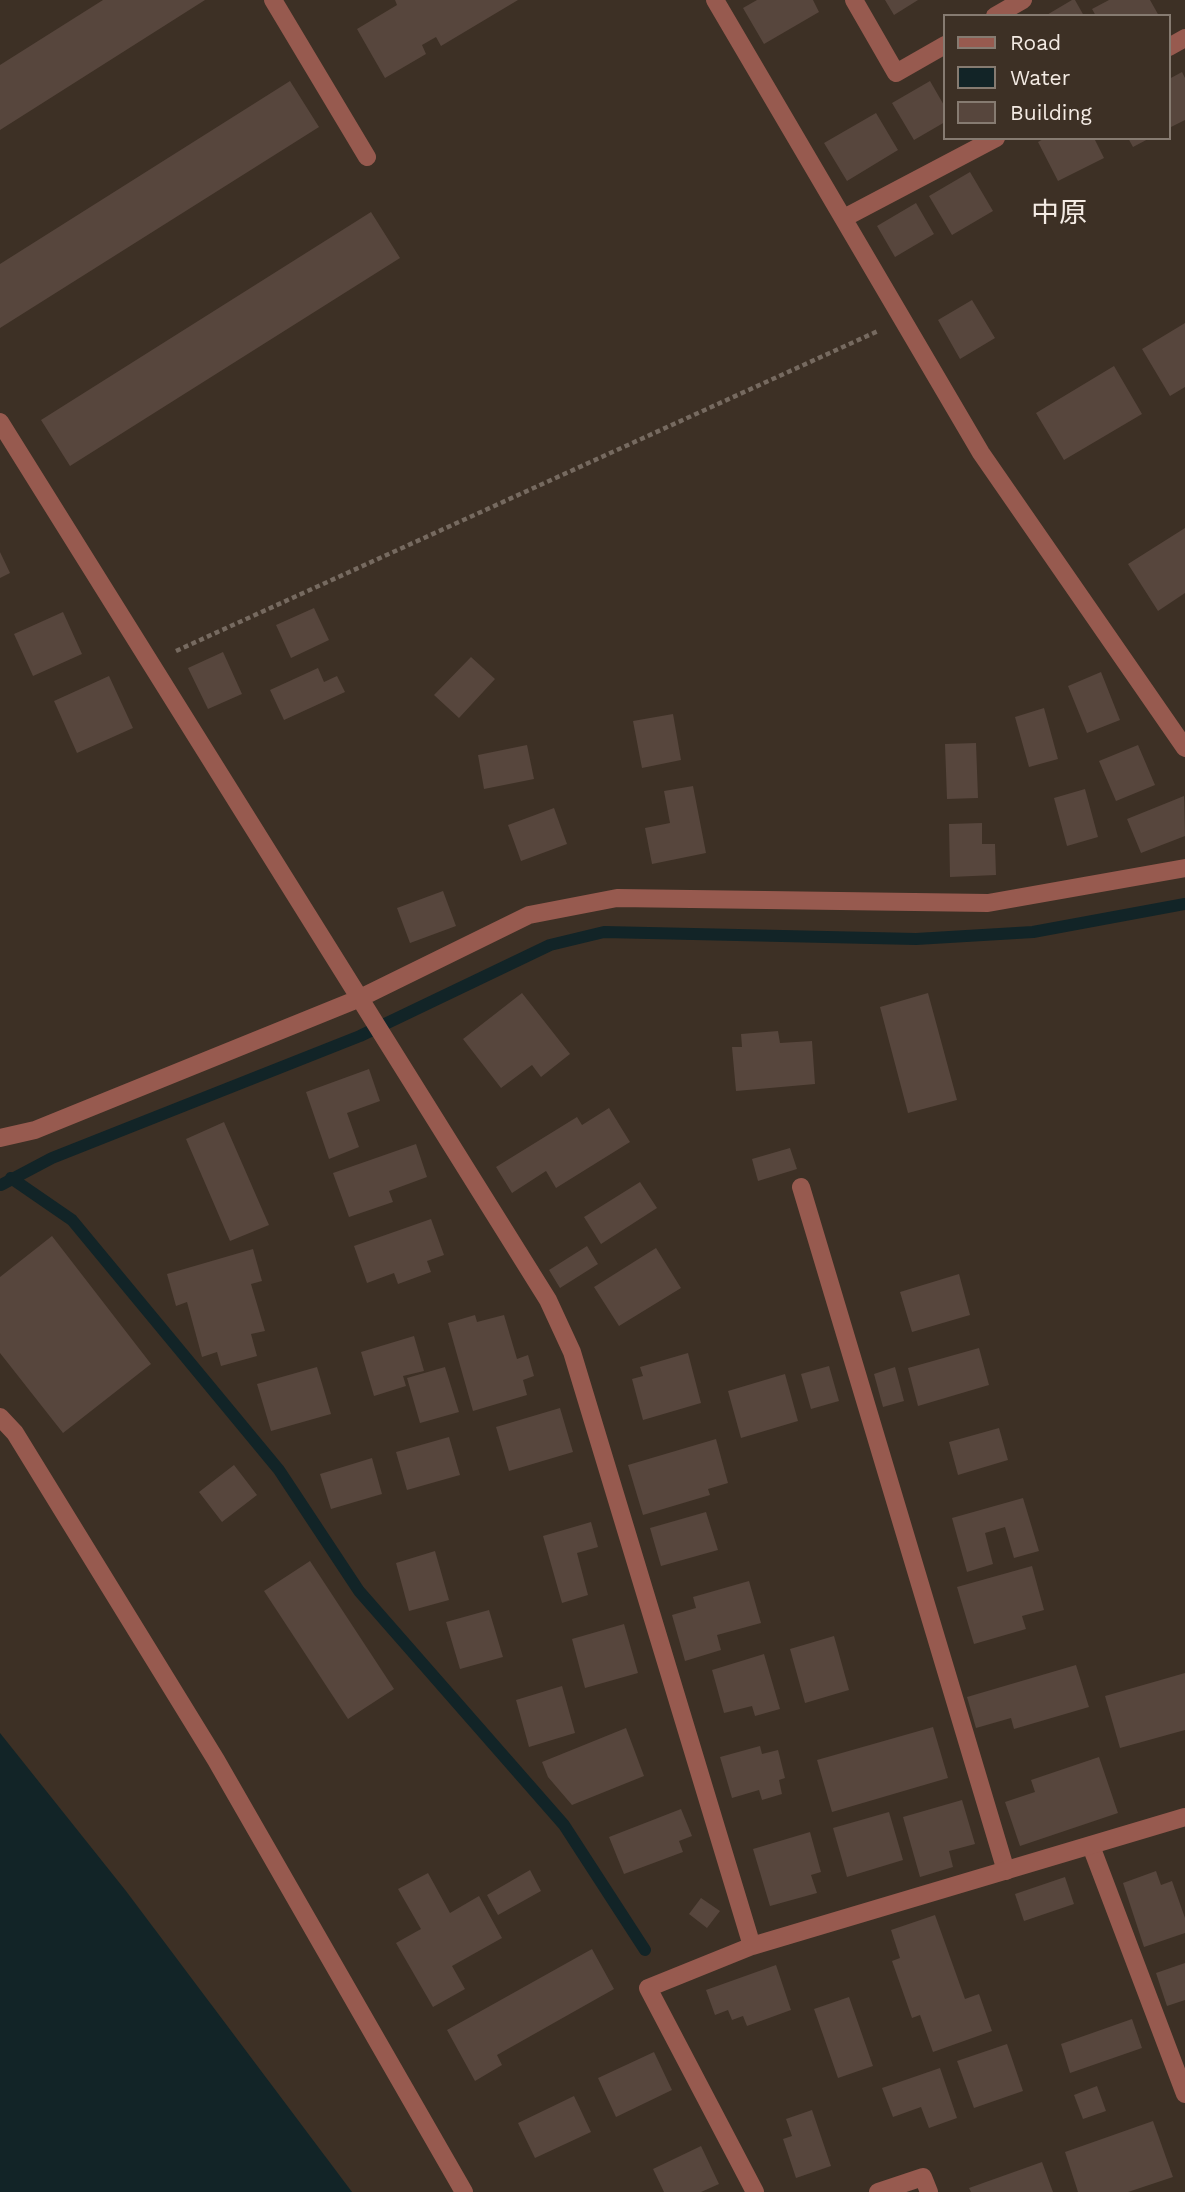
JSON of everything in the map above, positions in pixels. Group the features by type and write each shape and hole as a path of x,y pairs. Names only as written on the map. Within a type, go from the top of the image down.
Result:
{"street":[{"path":"273,0 367,157"},
{"path":"715,0 981,453 1185,748"},
{"path":"854,0 896,73 944,46"},
{"path":"998,14 1023,0"},
{"path":"844,218 992,140"},
{"path":"0,422 548,1300 572,1352 752,1946"},
{"path":"0,1138 35,1130 358,999 529,915 617,898 988,903 1185,868"},
{"path":"801,1187 1006,1871"},
{"path":"0,1417 15,1433 216,1760 464,2192"},
{"path":"755,2192 648,1988 752,1946 1185,1817"},
{"path":"1091,1846 1185,2094"},
{"path":"878,2192 923,2177 929,2192"}],"path":[{"path":"150,663 902,320"}],"water":[{"path":"0,1733 126,1891 352,2192 0,2192"}],"building":[{"path":"103,0 205,0 0,130 0,65"},
{"path":"395,0 518,0 441,46 436,37 422,45 426,54 385,78 357,29 397,5"},
{"path":"757,0 813,0 819,12 764,44 743,8"},
{"path":"885,0 918,0 894,15"},
{"path":"1075,0 1083,14 1048,14"},
{"path":"1109,0 1150,0 1158,14 1095,14 1092,9"},
{"path":"1182,72 1185,78 1185,120 1171,127 1171,78"},
{"path":"290,81 319,127 0,328 0,264"},
{"path":"930,81 944,105 944,123 914,140 892,103"},
{"path":"876,113 898,150 847,181 824,143"},
{"path":"1095,140 1104,158 1058,181 1038,142"},
{"path":"1129,140 1146,140 1133,147"},
{"path":"970,172 993,211 952,235 929,196"},
{"path":"916,203 934,234 895,257 877,226"},
{"path":"371,212 400,258 70,466 41,420"},
{"path":"972,300 995,338 960,359 938,320"},
{"path":"1185,323 1185,387 1170,396 1142,349"},
{"path":"1114,366 1142,414 1064,460 1036,413"},
{"path":"1185,528 1185,593 1158,611 1128,564"},
{"path":"0,552 10,573 0,578"},
{"path":"314,608 329,640 291,658 276,625"},
{"path":"63,612 82,654 33,676 14,634"},
{"path":"223,652 242,694 208,709 188,668"},
{"path":"471,657 495,679 459,718 434,695"},
{"path":"318,668 324,682 337,676 345,692 284,720 270,690"},
{"path":"1101,672 1120,720 1087,733 1068,686"},
{"path":"109,676 133,728 77,753 54,701"},
{"path":"1044,708 1058,759 1029,767 1015,717"},
{"path":"673,714 681,760 642,768 633,721"},
{"path":"976,743 978,798 947,799 945,744"},
{"path":"527,745 534,779 484,789 478,755"},
{"path":"1138,745 1155,785 1116,801 1099,761"},
{"path":"693,786 706,853 652,864 645,828 670,823 664,791"},
{"path":"1085,789 1098,837 1067,846 1054,798"},
{"path":"1184,796 1185,836 1141,853 1127,819"},
{"path":"554,808 567,844 521,861 508,825"},
{"path":"982,823 982,844 995,844 996,875 950,877 949,824"},
{"path":"443,891 456,926 410,943 397,908"},
{"path":"522,993 570,1054 541,1077 532,1065 501,1088 463,1039"},
{"path":"928,993 957,1100 908,1113 880,1007"},
{"path":"778,1031 780,1043 812,1041 815,1084 736,1091 732,1047 742,1047 741,1034"},
{"path":"369,1069 380,1101 347,1113 359,1147 329,1159 306,1092"},
{"path":"609,1108 630,1142 556,1188 546,1171 512,1193 496,1167 577,1117 582,1125"},
{"path":"224,1122 269,1225 230,1241 186,1139"},
{"path":"416,1144 427,1177 389,1191 393,1202 349,1217 333,1173"},
{"path":"790,1148 797,1169 758,1181 752,1159"},
{"path":"640,1182 657,1208 601,1244 584,1217"},
{"path":"431,1219 444,1255 427,1261 431,1272 398,1284 394,1273 367,1283 354,1246"},
{"path":"52,1236 151,1364 63,1433 0,1353 0,1277"},
{"path":"587,1246 598,1264 560,1288 549,1270"},
{"path":"656,1248 681,1288 619,1326 594,1287"},
{"path":"253,1249 262,1281 251,1284 265,1331 251,1334 257,1356 221,1366 217,1352 202,1357 187,1302 176,1306 167,1274"},
{"path":"959,1274 970,1315 912,1332 900,1292"},
{"path":"475,1315 477,1322 504,1315 517,1359 528,1355 534,1376 523,1380 527,1395 473,1411 448,1323"},
{"path":"414,1336 424,1371 403,1376 406,1386 374,1396 361,1352"},
{"path":"979,1348 989,1385 918,1406 908,1368"},
{"path":"688,1353 701,1403 643,1420 632,1379 643,1376 640,1367"},
{"path":"829,1366 839,1401 811,1409 801,1374"},
{"path":"317,1367 331,1414 271,1431 257,1384"},
{"path":"445,1367 459,1412 420,1423 407,1378"},
{"path":"895,1367 904,1401 883,1407 874,1374"},
{"path":"785,1374 798,1421 741,1438 728,1391"},
{"path":"560,1408 573,1452 509,1471 496,1427"},
{"path":"999,1428 1008,1460 958,1475 949,1442"},
{"path":"449,1437 460,1475 407,1490 396,1452"},
{"path":"716,1439 728,1483 708,1489 710,1495 643,1515 628,1465"},
{"path":"372,1458 382,1494 331,1509 320,1474"},
{"path":"234,1465 257,1495 222,1522 199,1492"},
{"path":"1023,1498 1039,1551 1014,1558 1005,1527 985,1533 993,1564 967,1572 952,1518"},
{"path":"706,1512 718,1550 661,1566 650,1528"},
{"path":"591,1522 598,1547 577,1553 588,1595 562,1603 543,1536"},
{"path":"435,1551 449,1600 409,1611 396,1563"},
{"path":"310,1561 394,1689 348,1719 264,1591"},
{"path":"1032,1566 1044,1610 1022,1616 1026,1629 974,1644 957,1587"},
{"path":"749,1581 761,1623 717,1635 721,1650 685,1661 672,1615 696,1608 693,1597"},
{"path":"489,1610 503,1657 460,1669 446,1622"},
{"path":"624,1624 638,1673 585,1688 572,1639"},
{"path":"834,1636 849,1690 805,1703 790,1649"},
{"path":"764,1654 780,1709 755,1716 752,1706 724,1713 712,1670"},
{"path":"1076,1665 1089,1707 1014,1729 1011,1718 976,1728 967,1697"},
{"path":"1185,1673 1185,1730 1120,1748 1105,1696"},
{"path":"562,1686 575,1733 529,1747 516,1700"},
{"path":"933,1727 948,1778 832,1812 817,1760"},
{"path":"626,1728 644,1776 572,1805 548,1777 542,1762"},
{"path":"760,1746 762,1754 778,1750 785,1778 779,1780 782,1794 762,1800 759,1790 732,1798 720,1757"},
{"path":"1099,1757 1118,1813 1020,1846 1005,1802 1035,1792 1031,1780"},
{"path":"962,1800 975,1844 949,1851 953,1867 920,1877 903,1817"},
{"path":"681,1809 692,1836 679,1841 683,1852 624,1874 609,1837"},
{"path":"889,1812 903,1860 847,1877 833,1828"},
{"path":"810,1832 821,1872 811,1875 817,1893 770,1906 753,1849"},
{"path":"530,1870 541,1891 498,1915 487,1895"},
{"path":"1156,1871 1161,1885 1172,1881 1185,1918 1185,1933 1144,1947 1123,1883"},
{"path":"428,1873 450,1913 479,1896 502,1938 452,1966 465,1989 433,2007 396,1943 421,1929 398,1889"},
{"path":"1065,1877 1074,1904 1024,1921 1015,1894"},
{"path":"701,1898 720,1911 707,1928 689,1914"},
{"path":"935,1915 965,1999 979,1994 992,2031 933,2052 920,2015 912,2018 892,1961 900,1958 891,1930"},
{"path":"592,1949 614,1989 497,2055 502,2065 475,2081 447,2030"},
{"path":"1185,1963 1185,2000 1167,2006 1156,1973"},
{"path":"776,1965 791,2010 747,2026 743,2016 732,2020 728,2010 715,2015 706,1990"},
{"path":"849,1997 873,2066 838,2078 814,2009"},
{"path":"1132,2019 1142,2048 1070,2073 1061,2044"},
{"path":"1007,2044 1023,2091 974,2108 957,2061"},
{"path":"654,2052 672,2090 616,2117 598,2078"},
{"path":"940,2068 957,2118 929,2128 921,2107 893,2117 882,2088"},
{"path":"1097,2086 1106,2111 1083,2119 1074,2095"},
{"path":"574,2096 591,2132 535,2158 518,2123"},
{"path":"812,2110 831,2166 796,2178 783,2139 792,2136 786,2119"},
{"path":"1153,2121 1173,2177 1128,2192 1078,2192 1065,2152"},
{"path":"701,2146 719,2184 701,2192 664,2192 653,2169"},
{"path":"1042,2162 1053,2192 971,2192 969,2188"}],"waterway":[{"path":"1,1185 52,1158 360,1036 550,945 604,932 916,939 1033,932 1185,904"},
{"path":"11,1178 72,1220 279,1470 359,1591 564,1825 645,1950"}],"district":[{"name":"中原","path":"1059,214"}]}
